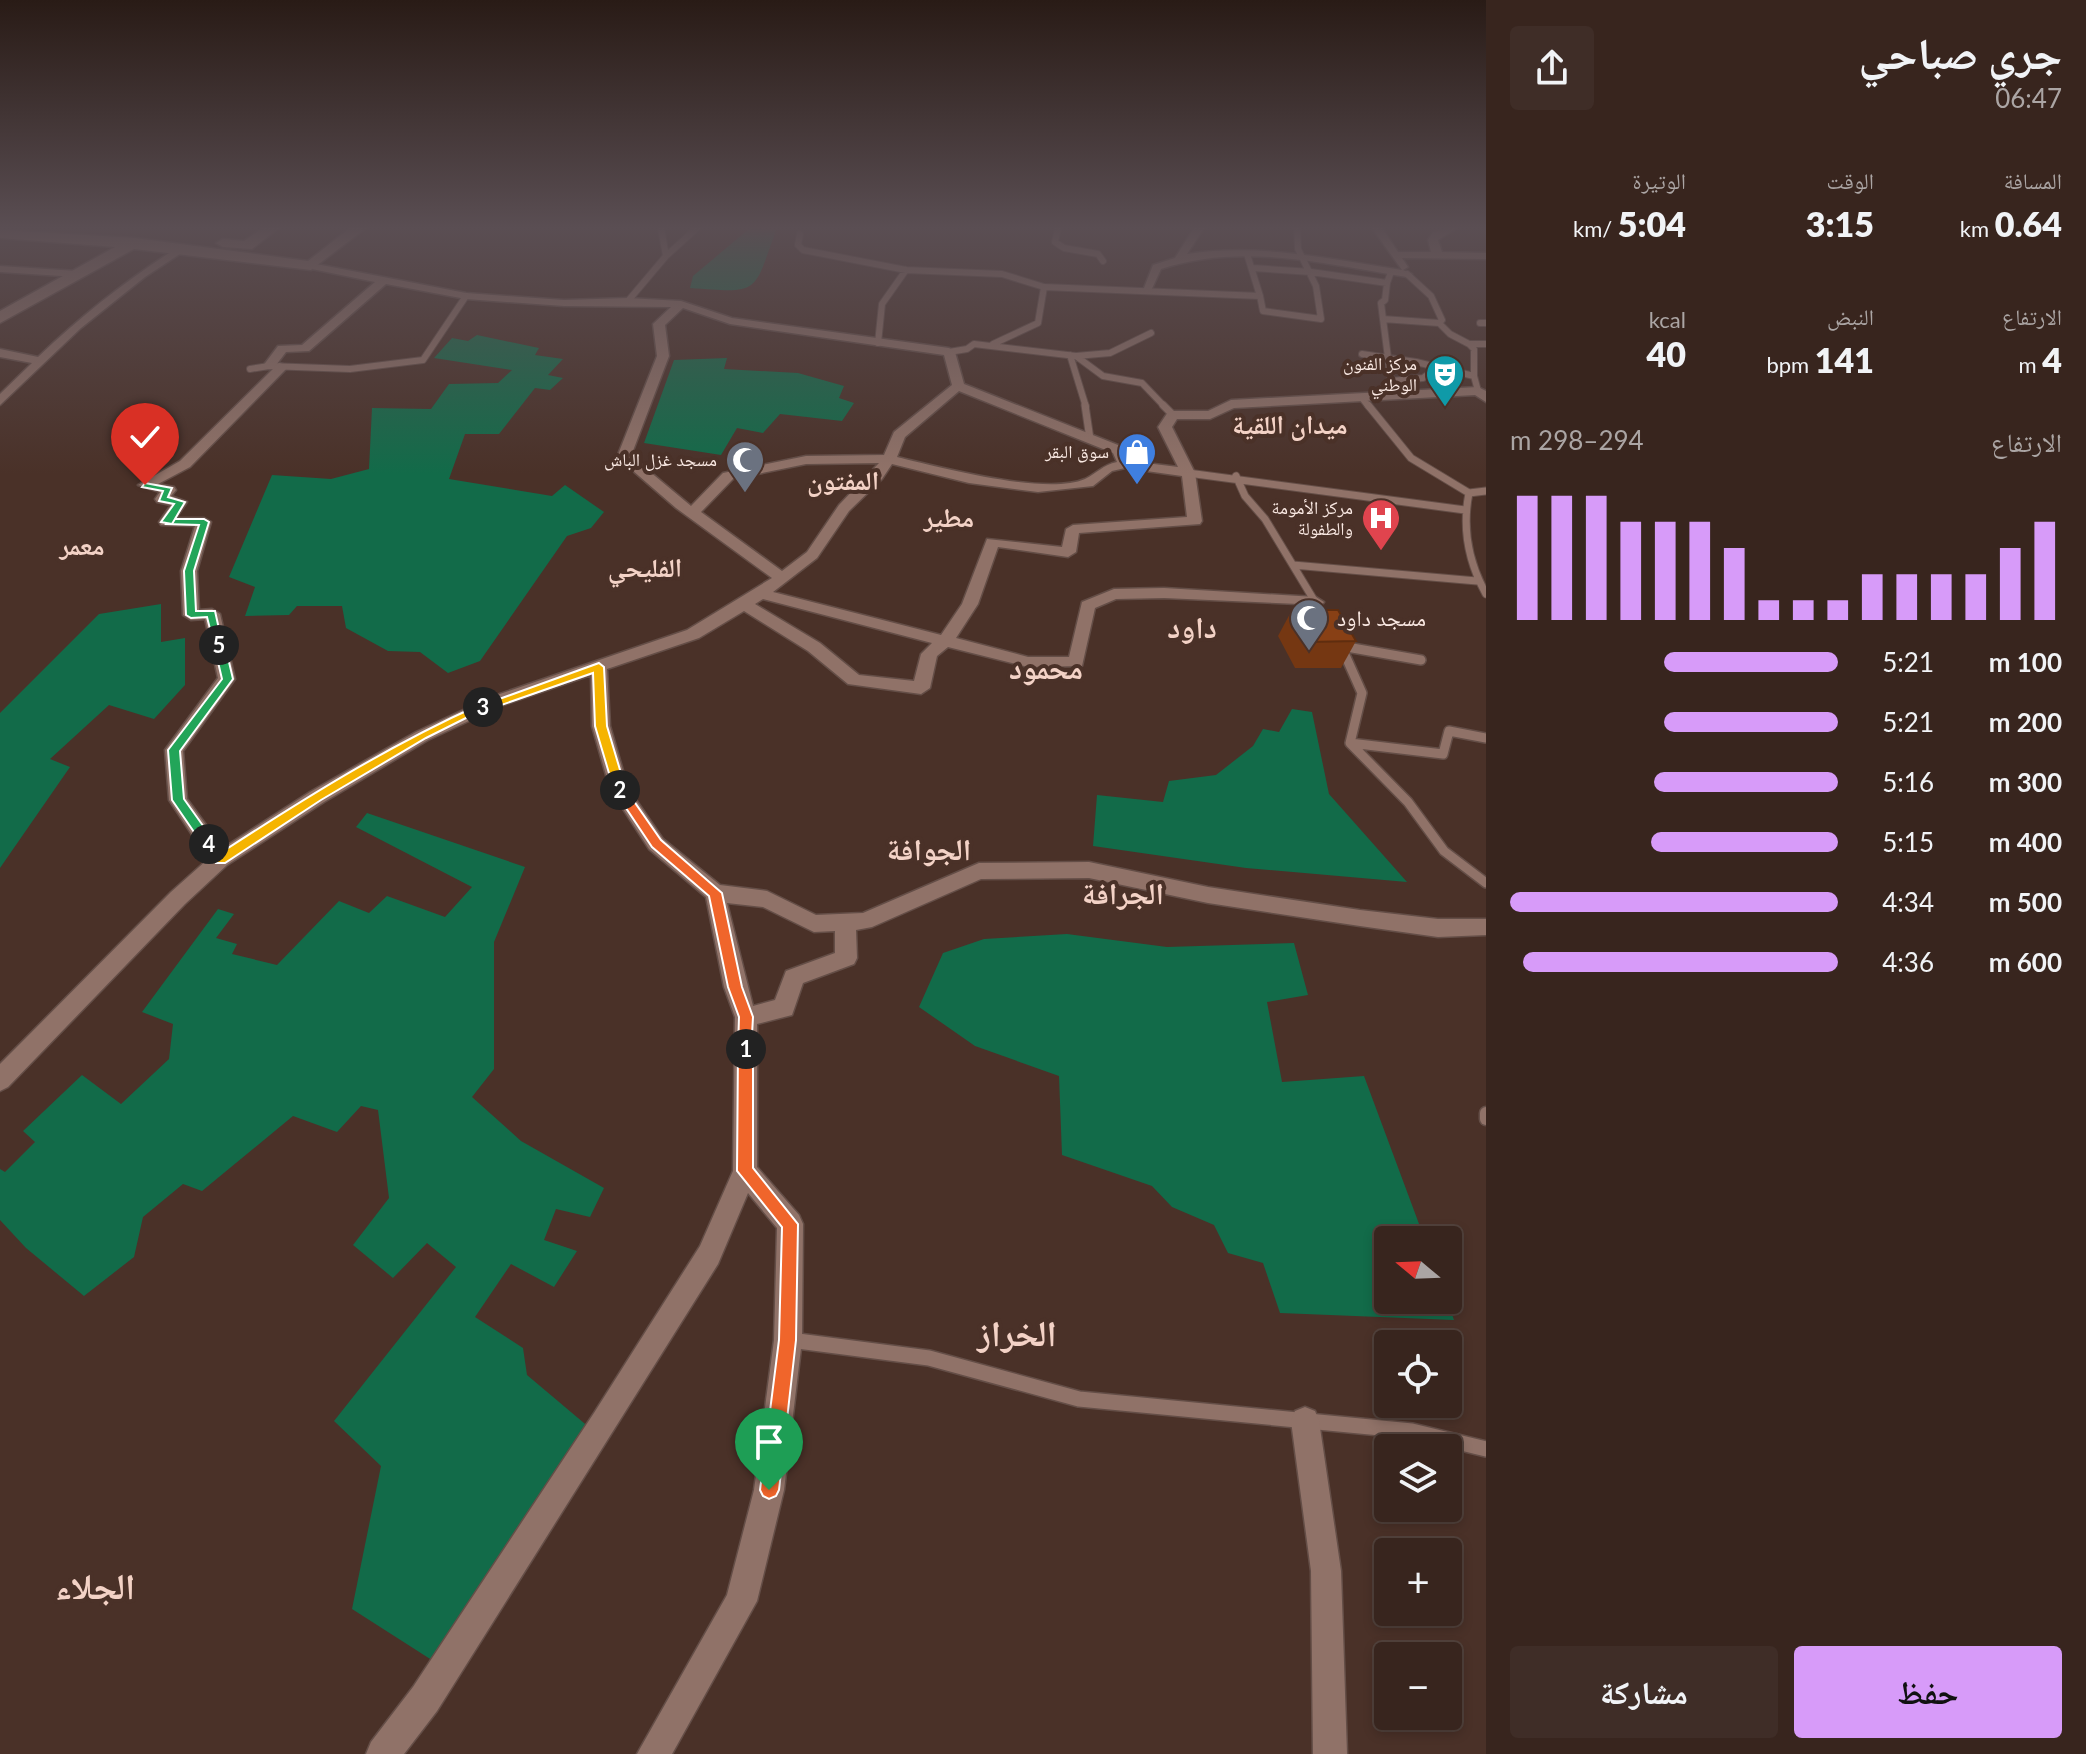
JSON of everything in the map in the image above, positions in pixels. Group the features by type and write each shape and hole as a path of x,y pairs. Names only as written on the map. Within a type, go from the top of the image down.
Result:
{"street":[{"path":"0,401 97,310"},
{"path":"220,860 178,800 174,750 227,679 212,614 191,615 189,571 204,522 166,522 180,502 162,499 169,490 145,485 185,464 276,366 282,349 305,348 349,310"},
{"path":"675,310 659,324 663,356 624,457 692,513 780,577"},
{"path":"698,310 730,321 949,352 958,386"},
{"path":"0,353 41,361"},
{"path":"958,386 1118,450 1125,464"},
{"path":"0,1080 178,898 220,860 317,797 422,736 497,701 693,634 752,599 812,555 844,508 877,476 889,459 899,435 958,386"},
{"path":"752,599 854,680 921,688 929,654 947,642 967,616 992,542 1068,552 1073,529 1195,521 1188,473 1165,427 1173,415 1210,415 1231,404 1482,394"},
{"path":"692,513 728,476 806,460 889,459 969,479 1038,488 1088,483 1107,468 1125,464 1188,473"},
{"path":"752,599 1028,662 1076,662 1088,605 1114,594 1235,596 1316,602"},
{"path":"599,667 601,726 619,789 656,844 715,893 767,899 814,924 865,921 979,871 1089,870 1208,895 1360,918 1438,928 1486,927"},
{"path":"383,1754 425,1699 661,1333 709,1255 745,1171 746,1017 735,987 715,893"},
{"path":"746,1017 784,1008 794,977 846,958 845,922"},
{"path":"654,1754 741,1601 769,1490 788,1340 790,1224 745,1171"},
{"path":"1305,1421 1326,1571 1330,1754"}],"lane":[{"path":"250,369 276,366 350,369 423,360 457,310"},
{"path":"878,343 881,310"},
{"path":"993,344 1038,323 1040,310"},
{"path":"1263,310 1321,319 1320,310"},
{"path":"1382,310 1391,381"},
{"path":"1437,310 1442,320 1439,323"},
{"path":"1383,319 1439,323 1450,334 1469,344 1474,349 1474,376 1482,394"},
{"path":"949,352 967,349 974,344 993,344 1073,355 1110,353 1151,333"},
{"path":"1469,344 1486,344"},
{"path":"1362,354 1474,376"},
{"path":"1073,355 1103,376 1142,383 1173,415"},
{"path":"1073,355 1073,375 1091,417 1090,439"},
{"path":"1375,396 1391,381 1423,378 1439,367"},
{"path":"1361,397 1411,458 1469,493 1486,491"},
{"path":"1188,473 1236,476 1396,503 1465,510"},
{"path":"1236,476 1245,496 1265,519 1329,624"},
{"path":"1469,493 1465,510 1477,581 1486,594"},
{"path":"1293,565 1477,581"},
{"path":"1335,635 1362,693 1350,743"},
{"path":"1341,646 1421,660"},
{"path":"1350,743 1443,754 1449,731 1486,738"},
{"path":"1350,743 1408,802 1444,851 1486,883"},
{"path":"1486,1113 1486,1119"},
{"path":"788,1340 929,1358 1079,1399 1412,1431 1486,1449"}],"green space":[{"path":"477,335 539,348 535,355 563,359 548,375 563,378 550,390 535,388 499,434 465,434 449,479 552,496 565,485 604,512 591,528 567,536 480,661 448,673 420,652 388,651 346,628 342,606 297,606 289,615 245,616 255,587 229,577 272,475 331,479 369,469 372,408 431,409 449,384 498,383 512,370 434,358 452,338 468,341"},
{"path":"727,358 724,369 798,373 844,386 839,398 854,403 842,421 780,414 763,433 737,428 721,455 644,443 674,360"},
{"path":"161,604 161,642 185,638 185,685 154,719 109,705 50,759 70,767 0,868 0,713 99,614"},
{"path":"1292,709 1312,712 1329,794 1407,882 1246,868 1093,846 1097,795 1163,802 1169,781 1216,775 1253,746 1263,729 1279,732"},
{"path":"367,813 525,867 494,942 494,1069 472,1097 521,1141 604,1188 590,1217 556,1209 544,1240 577,1251 554,1287 511,1264 475,1317 523,1348 527,1375 597,1434 438,1664 352,1609 381,1466 334,1421 456,1267 427,1243 393,1278 353,1245 389,1198 378,1110 361,1106 337,1132 293,1116 202,1191 183,1184 143,1217 134,1257 84,1296 26,1248 0,1220 0,1169 5,1172 35,1142 23,1131 82,1075 121,1104 169,1059 173,1024 142,1012 218,909 234,914 216,938 237,944 232,954 277,965 339,901 369,913 387,896 445,917 472,887 356,827"},
{"path":"1067,934 1167,947 1294,943 1308,995 1267,1002 1282,1082 1364,1076 1420,1226 1374,1226 1374,1314 1452,1314 1454,1320 1280,1313 1263,1263 1228,1253 1214,1225 1172,1207 1152,1186 1062,1155 1059,1076 975,1046 919,1007 943,953 984,939"}],"building":[{"path":"1292,610 1338,610 1356,641 1309,642"}],"place":[{"name":"مركز الفنون الوطني","path":"1445,408"},
{"name":"سوق البقر","path":"1137,486"},
{"name":"مسجد غزل الباش","path":"745,494"},
{"name":"مركز الأمومة والطفولة","path":"1381,552"},
{"name":"مسجد داود","path":"1309,652"}],"district":[{"name":"ميدان اللقية","path":"1290,425"},
{"name":"المفتون","path":"843,481"},
{"name":"مطير","path":"949,518"},
{"name":"معمر","path":"82,546"},
{"name":"الفليحي","path":"645,568"},
{"name":"داود","path":"1192,628"},
{"name":"محمود","path":"1046,669"},
{"name":"الجوافة","path":"929,850"},
{"name":"الجرافة","path":"1123,894"},
{"name":"الخراز","path":"1017,1333"},
{"name":"الجلاء","path":"95,1586"}],"route":[{"path":"145,485 169,490 162,499 180,502 166,522 204,522 189,571 191,615 212,614 227,679 174,750 178,800 220,860 317,797 422,736 497,701 599,667 601,726 619,789 656,844 715,893 735,987 746,1017 745,1171 790,1224 788,1340 769,1490"}]}
